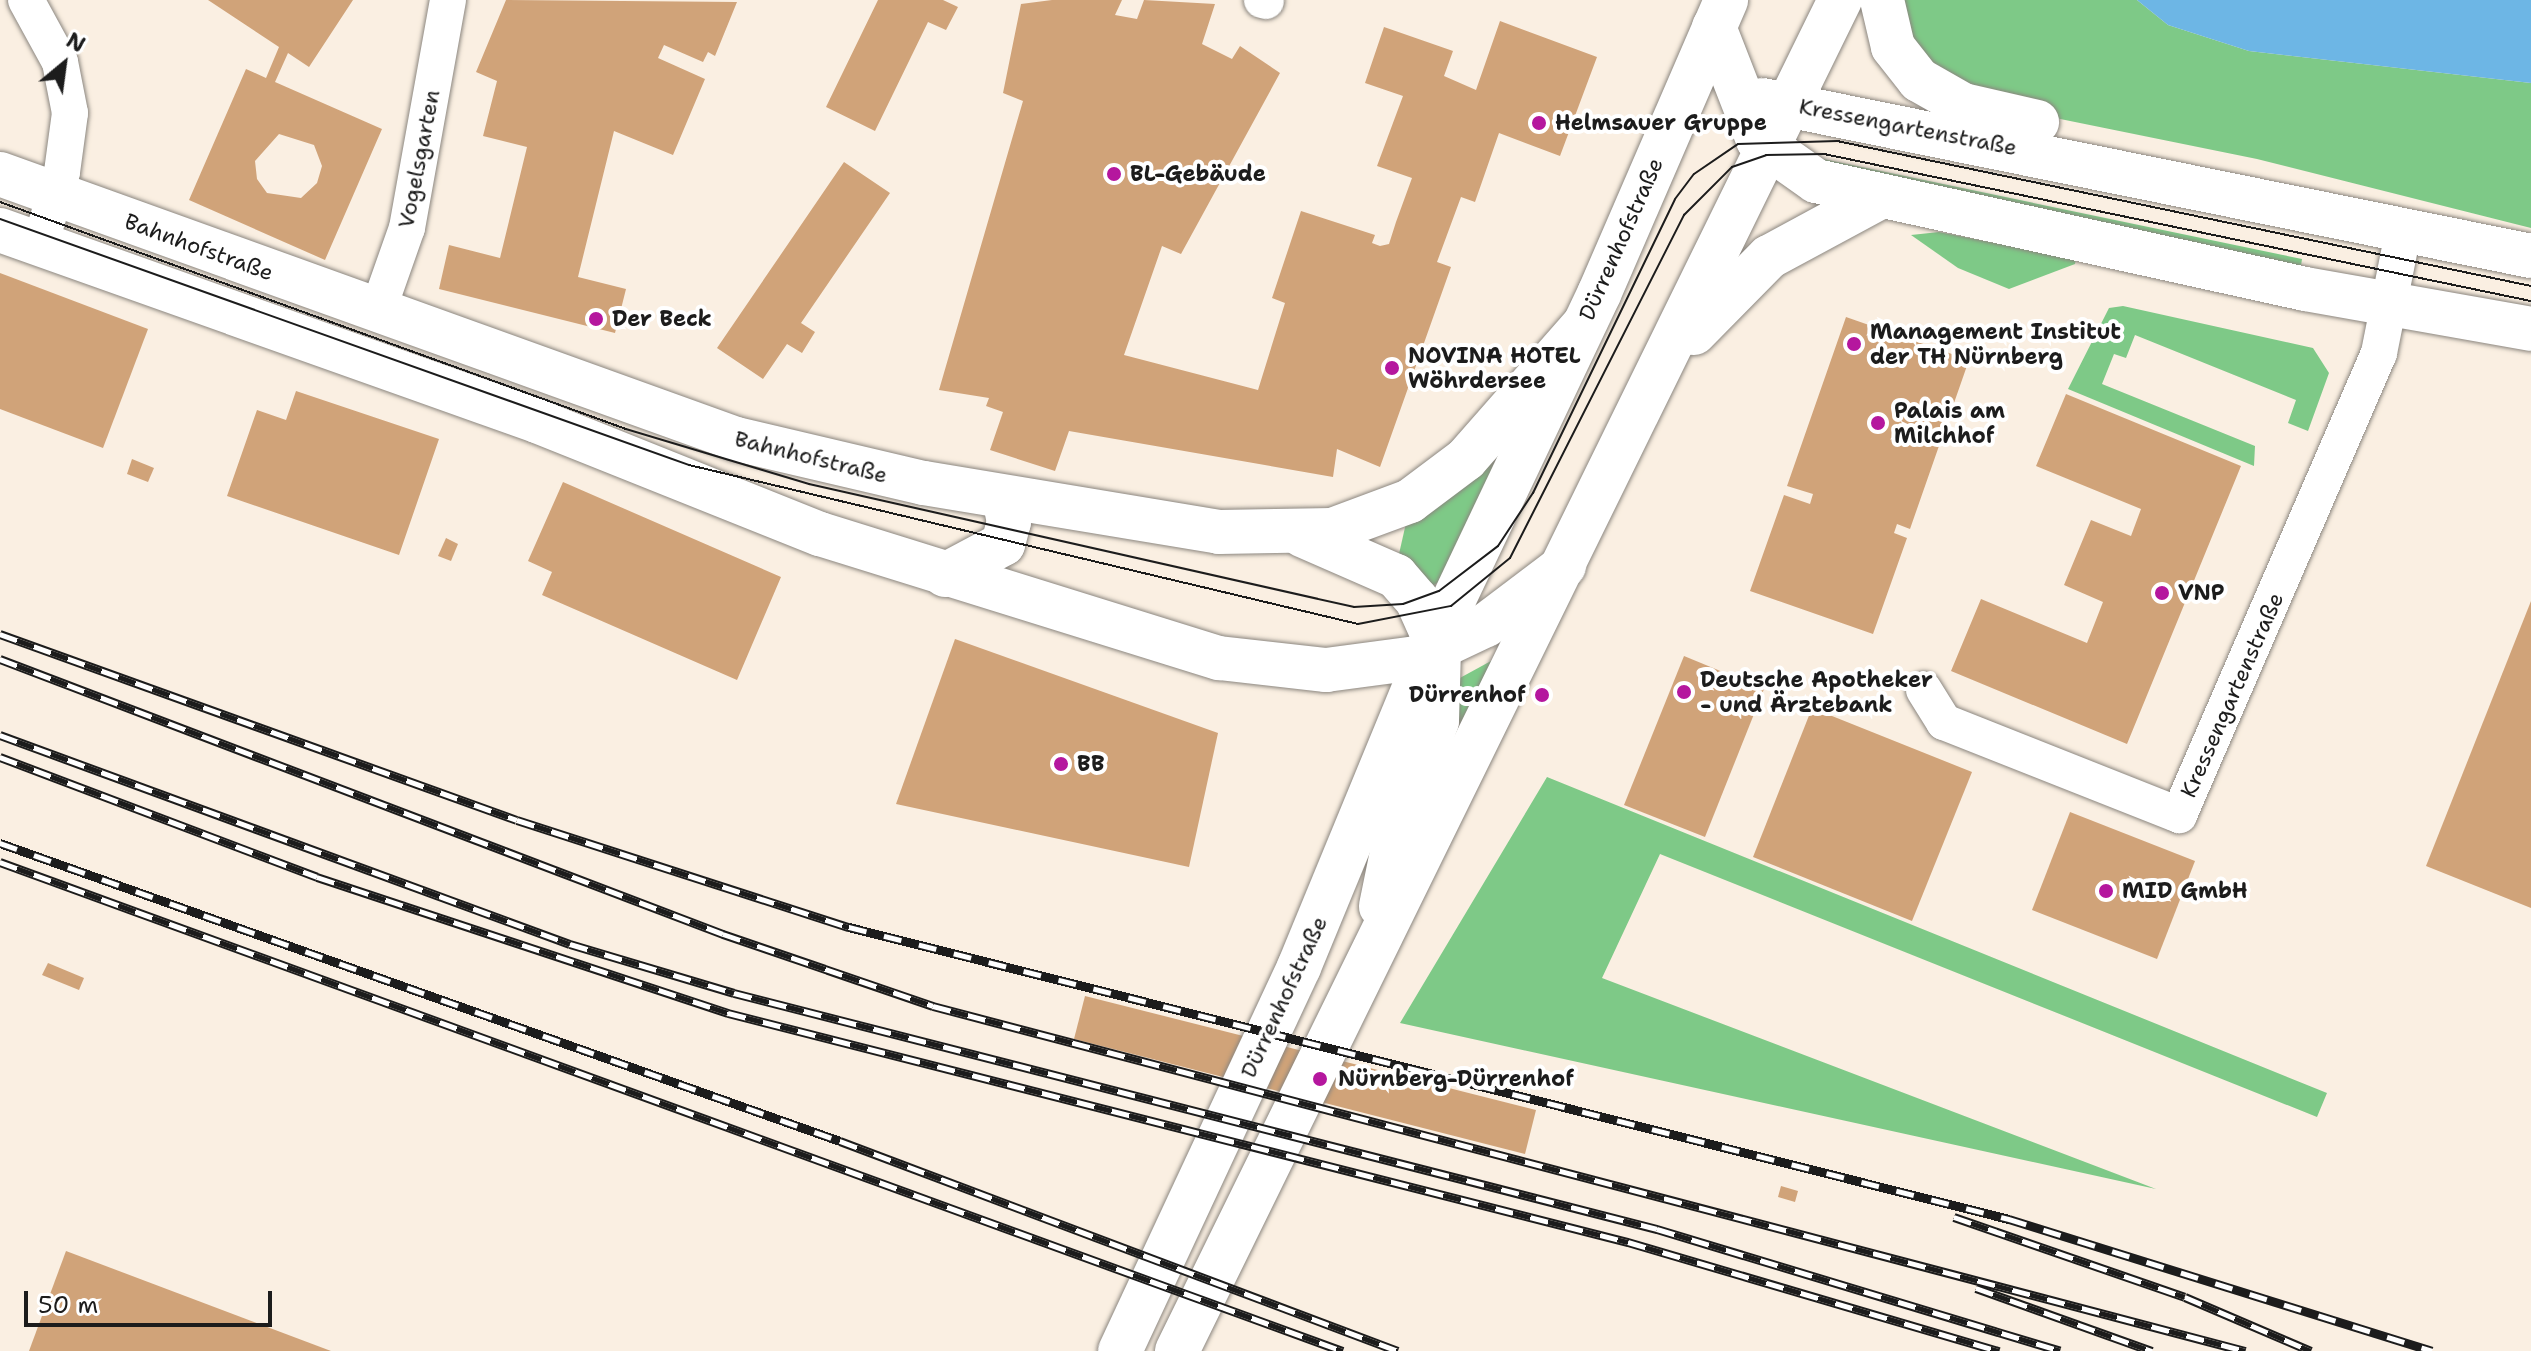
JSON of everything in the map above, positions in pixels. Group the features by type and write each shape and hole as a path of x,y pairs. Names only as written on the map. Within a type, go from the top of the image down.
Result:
{"main road":[{"name":"Dürrenhofstraße","path":"1177,1351 1369,966 1840,0"},
{"name":"Kressengartenstraße","path":"1882,0 1893,47 1930,89 1963,105 2084,132 2173,182"},
{"name":"Dürrenhofstraße","path":"1120,1351 1304,954 1434,647 1583,326 1720,14"},
{"path":"1720,14 1736,99 1768,150 1809,178 1880,197 2393,305 2531,329"},
{"name":"Kressengartenstraße","path":"1663,145 1691,118 1736,99 1788,104 2531,256"},
{"name":"Bahnhofstraße","path":"0,174 377,313 736,439 1004,498 1197,530 1300,534 1374,518 1437,484 1583,326"},
{"name":"Dürrenhofstraße","path":"1664,363 1769,257 1880,197"},
{"path":"0,230 945,575 1254,664 1357,668 1434,647 1486,625 1564,566"},
{"path":"945,575 1003,544 1009,522 1004,498"},
{"path":"1300,534 1396,576 1434,647"},
{"name":"Dürrenhofstraße","path":"1369,966 1396,833 1435,732 1434,647"}],"street":[{"path":"26,0 67,90 69,143 57,194 40,244"},
{"name":"Vogelsgarten","path":"377,313 407,228 448,0"},
{"name":"Kressengartenstraße","path":"1924,690 1944,722 2179,815 2373,367 2393,305 2404,228"}],"green space":[{"path":"1899,0 2137,0 2168,25 2249,51 2531,83 2531,228 2257,159 1987,104 1917,54"},
{"path":"1823,159 2302,259 2300,272 1821,168"},
{"path":"1939,232 2076,259 2075,264 2009,289 1958,268 1911,235"},
{"path":"2123,306 2313,348 2329,373 2308,431 2288,423 2296,400 2135,335 2126,358 2114,354 2102,384 2255,446 2254,466 2068,389 2109,308"},
{"path":"1501,451 1439,582 1432,586 1399,554 1406,523"},
{"path":"1491,661 1494,664 1456,733 1458,679"},
{"path":"1547,777 2327,1093 2317,1117 1660,854 1602,978 2156,1189 1400,1023"}],"water":[{"path":"2137,0 2531,0 2531,83 2249,51 2168,25"}],"building":[{"path":"208,0 353,0 309,67 288,53 275,82 382,129 325,260 189,200 246,69 266,78 279,47","holes":["279,134 314,145 322,166 317,183 301,198 267,193 257,179 255,161"]},
{"path":"506,0 737,2 715,56 708,52 703,62 664,45 658,58 705,79 673,155 614,131 578,277 626,289 615,333 439,289 449,245 500,258 527,147 483,136 497,81 476,72"},
{"path":"878,0 943,0 958,7 946,30 928,22 875,131 826,107"},
{"path":"1052,0 1122,0 1115,15 1137,19 1144,0 1215,4 1202,44 1232,59 1240,46 1280,73 1181,254 1162,246 1124,355 1258,390 1285,303 1272,298 1301,211 1375,235 1372,243 1380,246 1389,244 1412,178 1377,166 1403,96 1365,83 1384,27 1453,51 1444,76 1476,90 1500,21 1597,57 1560,156 1499,133 1475,202 1461,197 1437,262 1451,267 1380,467 1337,449 1333,477 1069,431 1055,471 990,450 1003,412 986,406 989,398 939,390 1023,101 1003,93 1021,4"},
{"path":"844,162 890,193 801,323 815,332 802,353 787,344 763,379 717,348"},
{"path":"0,273 148,329 103,448 0,409"},
{"name":"Palais am Milchhof","path":"1846,317 1969,360 1910,529 1897,524 1894,533 1907,538 1873,634 1750,591 1784,495 1810,504 1813,494 1787,486"},
{"path":"296,391 439,439 399,555 227,496 257,410 286,420"},
{"path":"2066,394 2241,466 2127,744 1951,671 1981,599 2087,643 2103,602 2064,585 2091,520 2131,536 2141,509 2036,466"},
{"path":"132,459 154,468 148,482 127,474"},
{"path":"563,482 781,577 737,680 542,595 552,572 528,561"},
{"path":"446,538 458,544 451,561 438,556"},
{"path":"2531,601 2531,908 2426,866"},
{"name":"BB","path":"955,639 1218,733 1189,867 896,804"},
{"path":"1684,656 1764,689 1705,837 1624,805"},
{"path":"1812,708 1972,772 1912,921 1753,857"},
{"path":"2070,812 2195,861 2157,959 2032,910"},
{"path":"48,963 84,978 79,990 42,975"},
{"path":"1085,996 1536,1110 1525,1154 1074,1039"},
{"path":"1781,1186 1798,1191 1795,1202 1778,1197"},
{"path":"66,1251 331,1351 29,1351"}],"tram line":[{"path":"0,202 626,429 809,484 1354,607 1403,604 1439,591 1498,546 1533,493 1675,199 1694,174 1738,144 1837,141 2531,286"},
{"path":"0,219 689,465 1358,624 1451,606 1510,558 1684,215 1732,167 1766,155 1824,154 2531,301"}],"railway":[{"path":"0,634 517,820 849,927 2009,1219 2432,1351"},
{"path":"0,659 723,934 933,1006 2245,1351"},
{"path":"0,735 570,944 734,993 1657,1229 2060,1351"},
{"path":"0,757 317,877 728,1013 1628,1242 1999,1351"},
{"path":"0,843 840,1141 1398,1351"},
{"path":"0,862 1343,1351"},
{"path":"1954,1217 2185,1297 2311,1351"},
{"path":"1976,1288 2152,1351"}],"place":[{"name":"Helmsauer Gruppe","path":"1539,123"},
{"name":"BL-Gebäude","path":"1114,174"},
{"name":"Der Beck","path":"596,319"},
{"name":"Management Institut der TH Nürnberg","path":"1854,344"},
{"name":"NOVINA HOTEL Wöhrdersee","path":"1392,368"},
{"name":"Palais am Milchhof","path":"1878,423"},
{"name":"VNP","path":"2162,593"},
{"name":"Deutsche Apotheker - und Ärztebank","path":"1684,692"},
{"name":"Dürrenhof","path":"1542,695"},
{"name":"BB","path":"1061,764"},
{"name":"MID GmbH","path":"2106,891"},
{"name":"Nürnberg-Dürrenhof","path":"1320,1079"}]}
